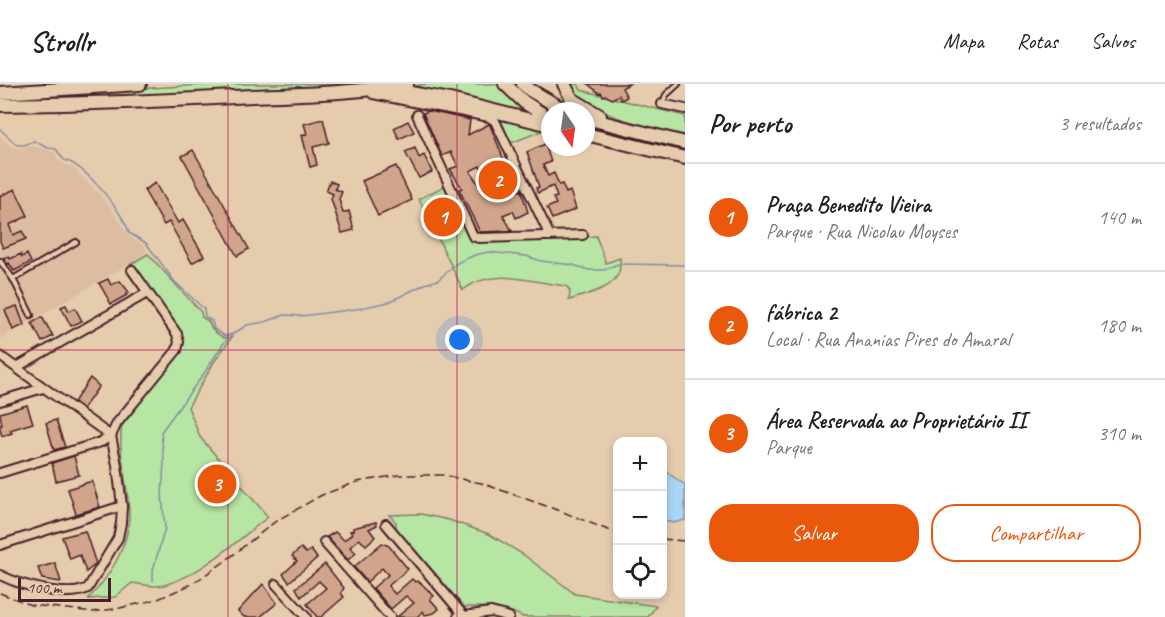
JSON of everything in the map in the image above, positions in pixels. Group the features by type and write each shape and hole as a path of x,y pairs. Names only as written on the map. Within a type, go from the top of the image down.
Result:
{"main road":[{"path":"9,90 49,90 140,84"},
{"path":"378,90 406,84"},
{"path":"505,84 524,102 541,113"},
{"path":"523,84 551,102"},
{"path":"564,84 572,99 589,111 628,130"},
{"path":"0,105 122,103 378,90 450,100 541,123"},
{"path":"595,121 685,143"},
{"path":"595,136 685,158"}],"street":[{"path":"27,84 49,90"},
{"path":"378,90 408,101 489,117 495,121 550,236"},
{"path":"408,101 417,115 473,236 478,238 583,235"},
{"path":"417,115 420,103"},
{"path":"662,104 685,109"},
{"path":"0,473 89,445 108,433 177,350 179,342 177,333 132,270"},
{"path":"17,368 147,293"},
{"path":"0,356 108,433 116,451 122,506 118,538 88,588 81,592 41,588 0,575"},
{"path":"19,395 28,386 25,374"},
{"path":"0,401 43,388"},
{"path":"0,545 122,506"},
{"path":"96,514 108,514 121,520"},
{"path":"386,524 462,616 490,612 509,617"},
{"path":"324,542 390,617"},
{"path":"276,584 306,617"}],"lane":[{"path":"662,104 666,95 678,84"},
{"path":"13,279 76,242"},
{"path":"0,261 13,279 31,315"}],"shaded area":[{"path":"0,135 10,146 21,149 31,146 55,152 58,161 74,168 111,208 129,236 144,245 148,253 0,339"}],"green space":[{"path":"218,84 372,84 0,101 0,97"},
{"path":"502,84 541,115 541,118 414,86"},
{"path":"568,84 578,84 581,90 685,116 685,135 638,124 603,112 595,108 595,102 585,102 576,95"},
{"path":"500,118 541,125 541,131 511,143"},
{"path":"444,186 470,242 596,236 606,263 620,258 617,276 597,291 569,300 570,291 566,286 513,278 487,279 463,290 419,199"},
{"path":"148,254 201,312 202,317 215,331 224,338 232,337 214,362 188,407 200,437 268,517 215,559 185,577 156,586 132,583 115,597 88,599 116,562 128,529 129,507 121,449 122,426 182,350 184,342 179,330 131,264"},
{"path":"421,514 449,520 489,534 524,555 575,594 656,606 648,617 523,617 502,609 463,606 396,528 396,522 389,515"}],"water":[{"path":"667,473 685,485 685,520 673,523 667,521"}],"building":[{"path":"588,84 629,84 622,88 627,97 621,100 619,95 612,99 603,96 601,92 599,93"},
{"path":"429,111 470,120 468,135 490,125 506,165 485,177 480,166 470,171 480,187 508,175 513,186 515,185 518,191 521,190 528,212 516,218 513,211 503,215 512,231 480,232 459,189 462,188 450,169 458,166 451,152 442,156 423,113"},
{"path":"323,119 329,143 313,147 317,165 310,167 302,135 307,134 304,124"},
{"path":"408,121 414,132 399,139 394,128"},
{"path":"541,146 541,156 549,156 551,162 543,165 548,176 554,173 559,185 562,184 566,193 570,191 576,209 552,219 547,208 556,204 553,198 557,197 553,186 538,193 536,188 539,187 527,152"},
{"path":"415,148 419,158 424,155 432,172 419,178 405,152"},
{"path":"193,150 249,249 237,256 182,156"},
{"path":"396,166 412,200 378,216 362,181"},
{"path":"330,181 337,184 335,189 342,192 339,199 343,213 349,211 354,230 342,233 331,199 333,194 326,191"},
{"path":"155,183 178,223 183,220 204,256 192,263 169,222 164,225 144,190"},
{"path":"15,189 28,216 9,225 13,235 22,231 26,239 3,248 0,241 0,196"},
{"path":"21,254 22,257 27,254 31,262 14,271 3,258 9,256 10,259"},
{"path":"108,279 111,285 120,281 129,292 111,304 99,283"},
{"path":"66,305 69,311 75,308 82,321 71,326 61,307"},
{"path":"17,306 24,325 13,330 5,310"},
{"path":"42,317 53,336 42,342 32,323"},
{"path":"90,378 99,386 83,409 74,402"},
{"path":"27,405 33,423 10,430 12,433 2,436 0,413"},
{"path":"56,420 65,447 54,450 46,423"},
{"path":"74,456 79,475 56,481 52,463"},
{"path":"92,481 100,507 76,514 68,489"},
{"path":"376,522 377,525 369,529 375,537 366,545 359,539 350,547 356,553 348,560 327,537 335,532 344,540 352,534 350,531 354,530 353,528"},
{"path":"85,531 96,564 86,572 80,555 70,559 62,537"},
{"path":"382,543 389,546 408,569 388,586 395,594 412,579 417,581 434,596 430,599 439,609 425,615 423,611 417,617 397,617 414,603 406,596 391,609 373,588 388,575 382,568 367,582 354,567"},
{"path":"301,548 306,553 311,550 317,558 289,582 283,574 297,561 292,556"},
{"path":"55,563 61,582 42,579 38,568"},
{"path":"325,564 344,588 341,593 344,597 321,617 317,617 307,604 326,588 319,581 301,597 296,588"},
{"path":"263,584 277,603 260,617 244,617 238,611"}],"waterway":[{"path":"0,129 17,145 34,141 56,149 64,160 82,170 112,203 129,233 146,243 175,282 204,309 205,317 212,321 214,329 225,336 247,325 265,322 284,315 302,316 389,302 438,280 457,263 488,252 526,256 589,270 604,270 618,264 685,265"},
{"path":"153,581 153,570 165,528 161,432 232,334"}],"railway":[{"path":"0,593 31,605 93,612 158,599 192,584 276,521 322,495 357,482 398,475 442,475 481,483 613,531"},
{"path":"667,539 685,541"}],"place":[{"name":"fábrica 2","path":"498,180"},
{"name":"Praça Benedito Vieira","path":"443,217"},
{"name":"Área Reservada ao Proprietário II","path":"217,484"}]}
